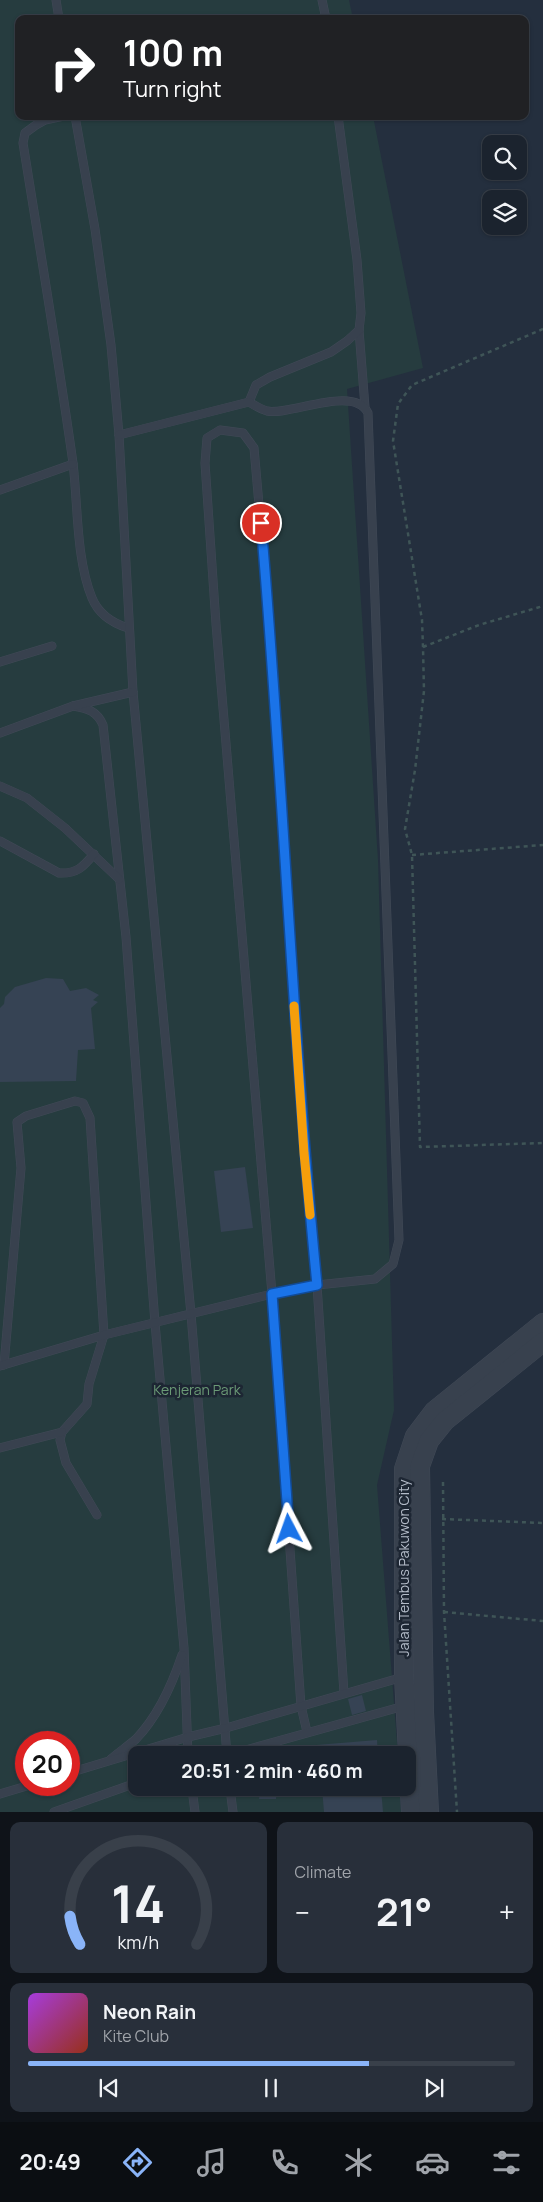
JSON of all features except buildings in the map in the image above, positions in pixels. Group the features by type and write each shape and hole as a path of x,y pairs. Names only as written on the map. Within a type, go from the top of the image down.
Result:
{"street":[{"name":"Jalan Tembus Pakuwon City","path":"411,1812 404,1677 404,1469 415,1436 434,1411 543,1324"},
{"name":"Jalan Tembus Pakuwon City","path":"429,1812 424,1712 420,1466 429,1441 445,1421 543,1342"}],"lane":[{"path":"56,0 58,15"},
{"path":"322,0 325,15"},
{"path":"52,120 36,125 25,133 23,144 73,464 85,575 93,600 104,616 115,624 128,628"},
{"path":"76,120 96,229 111,345 133,692 191,1314 227,1746"},
{"path":"97,1515 66,1463 60,1440 62,1432 87,1404 89,1384 104,1335 90,1118 83,1103 75,1101 26,1116 17,1122 21,1168 2,1365 104,1335 272,1294 317,1285 375,1278 393,1264 399,1240 368,413 365,407 359,330 361,313 357,260 339,120"},
{"path":"249,402 256,385 270,377 331,352 359,330"},
{"path":"118,435 249,402 268,411 325,402 358,402 365,407"},
{"path":"307,1732 301,1706 272,1294 204,463 207,438 220,430 244,433 254,448 272,654 304,1153 317,1285 344,1693"},
{"path":"0,490 73,464"},
{"path":"0,662 52,646"},
{"path":"0,734 73,706 133,692"},
{"path":"73,706 88,708 99,717 102,725 120,879 155,1323 184,1648 188,1746"},
{"path":"0,786 27,798 65,828 120,879"},
{"path":"0,841 58,873 69,874 80,870 94,854"},
{"path":"0,1448 62,1432"},
{"path":"108,1762 136,1739 156,1713 174,1680 184,1648"},
{"path":"80,1770 188,1737 404,1677"},
{"path":"259,1746 406,1706"},
{"path":"54,1812 128,1786"},
{"path":"0,1794 15,1790"},
{"path":"193,1796 195,1812"},
{"path":"231,1796 233,1812"}],"path":[{"path":"543,329 412,385 398,404 393,441 422,620 424,691 416,770 405,829 412,856 420,1147 543,1143"},
{"path":"423,647 479,625 543,606"},
{"path":"412,856 543,845"},
{"path":"443,1482 444,1612 457,1812"},
{"path":"442,1519 543,1523"},
{"path":"444,1612 543,1621"}],"green space":[{"name":"Kenjeran Park","path":"0,0 349,0 352,15 15,15 15,120 374,120 423,368 347,389 378,860 394,1410 377,1485 397,1746 128,1746 128,1796 400,1796 401,1812 0,1812"}],"slow traffic":[{"path":"294,1006 310,1215"}],"route":[{"path":"261,523 272,654 304,1153 317,1285 272,1294 289,1529"}]}
